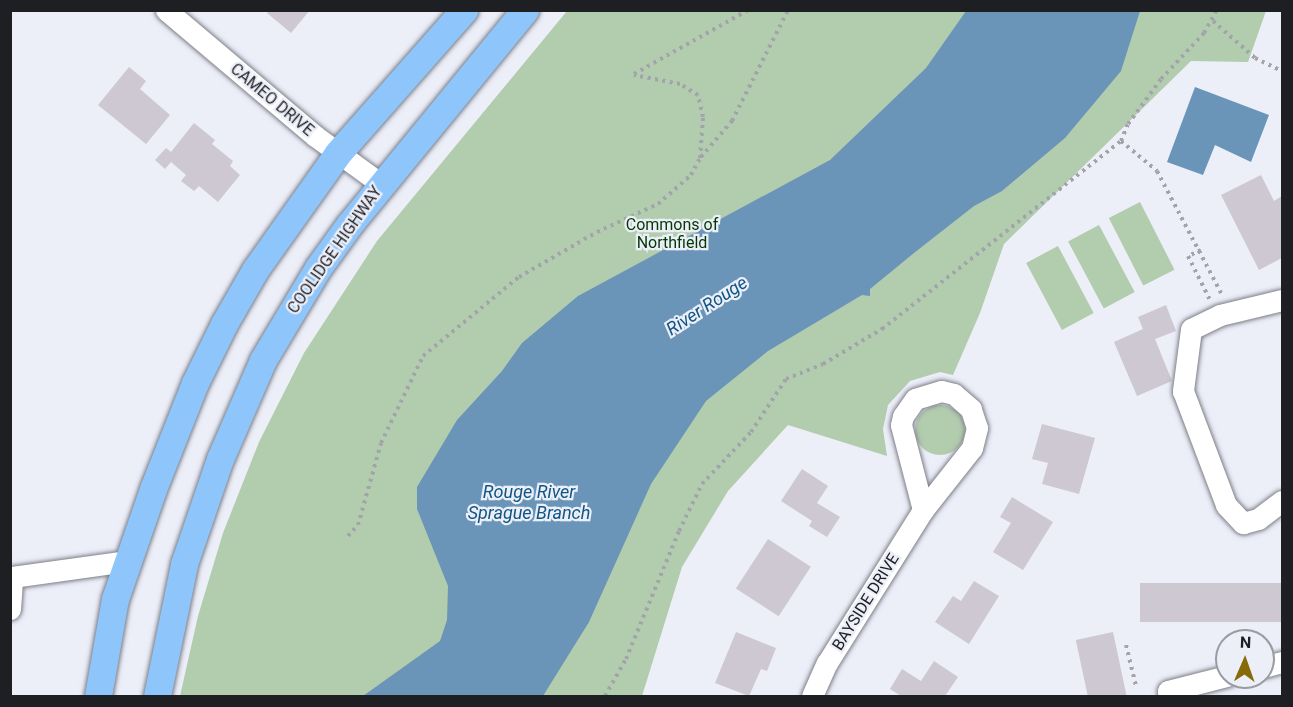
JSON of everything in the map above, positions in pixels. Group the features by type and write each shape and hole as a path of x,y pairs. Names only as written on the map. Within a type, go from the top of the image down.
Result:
{"main road":[{"path":"99,696 115,599 195,383 224,324 255,270 338,153 464,10"},
{"name":"COOLIDGE HIGHWAY","path":"157,696 184,564 220,459 259,370 318,268 381,184 525,10"}],"street":[{"name":"CAMEO DRIVE","path":"175,13 338,153 381,184"},
{"path":"1282,300 1224,315 1191,329 1183,391 1226,505 1243,523 1258,519 1282,501"},
{"name":"BAYSIDE DRIVE","path":"812,696 827,663 923,510 976,438 971,409 954,394 940,391 915,399 903,416 901,425 923,510"},
{"path":"10,609 12,577 128,561"},
{"path":"1169,696 1168,692 1215,679"}],"path":[{"path":"700,158 703,117 698,95 680,84 633,75 748,10"},
{"path":"348,536 358,525 378,451 423,356 519,277 677,190 700,158 732,121 788,10"},
{"path":"605,696 626,659 702,484 751,432 786,379 823,363 882,329 1121,141 1128,124 1161,79 1213,21 1217,10"},
{"path":"1213,21 1255,58 1282,71"},
{"path":"1121,141 1157,171 1201,250 1224,315"},
{"path":"1201,250 1188,256 1224,315"},
{"path":"1126,645 1136,686"}],"green space":[{"name":"Commons of Northfield","path":"567,11 1266,11 1248,62 1191,61 1004,244 980,313 953,375 940,372 910,381 888,405 883,429 887,456 788,425 728,491 682,567 642,696 180,696 198,616 223,533 259,442 304,353 377,241"},
{"path":"1140,202 1175,270 1143,286 1109,218"},
{"path":"1099,225 1135,292 1104,309 1068,241"},
{"path":"1058,246 1094,313 1062,330 1026,263"},
{"path":"945,405 958,412 964,420 964,440 958,448 950,454 935,455 922,448 916,440 915,425 922,412 930,406"}],"water":[{"name":"Rouge River Sprague Branch","path":"966,11 1140,11 1121,71 1065,138 1002,191 974,206 914,253 870,289 870,296 862,295 768,351 706,401 651,484 589,622 543,696 363,696 440,641 447,620 448,586 417,509 417,487 457,420 502,371 522,343 578,296 830,160 926,68"},
{"path":"1195,87 1269,115 1251,162 1215,145 1203,175 1167,162"}],"building":[{"path":"269,10 310,10 291,33 267,13"},
{"path":"129,67 146,81 140,89 170,115 146,144 98,105"},
{"path":"194,123 215,140 212,144 233,161 230,166 240,175 218,202 199,186 194,191 181,181 186,175 171,162 165,169 155,160 166,148 171,152"},
{"path":"1261,175 1274,201 1282,196 1282,258 1259,270 1221,195"},
{"path":"1166,305 1176,331 1155,339 1172,381 1137,396 1114,342 1143,329 1138,317"},
{"path":"1042,424 1095,438 1079,494 1042,484 1048,463 1032,459"},
{"path":"802,469 828,486 817,503 840,517 827,537 809,526 812,521 781,501"},
{"path":"1012,497 1053,522 1023,570 993,552 1011,523 1000,517"},
{"path":"768,539 811,567 779,616 736,588"},
{"path":"974,581 999,596 969,644 935,622 953,596 961,601"},
{"path":"1140,583 1282,583 1282,622 1140,622"},
{"path":"736,632 776,648 767,671 761,669 749,696 715,683"},
{"path":"1113,632 1127,696 1088,696 1076,640"},
{"path":"934,661 958,677 945,696 901,696 890,689 902,669 921,681"}],"water label":[{"name":"River Rouge","path":"707,306"}]}
